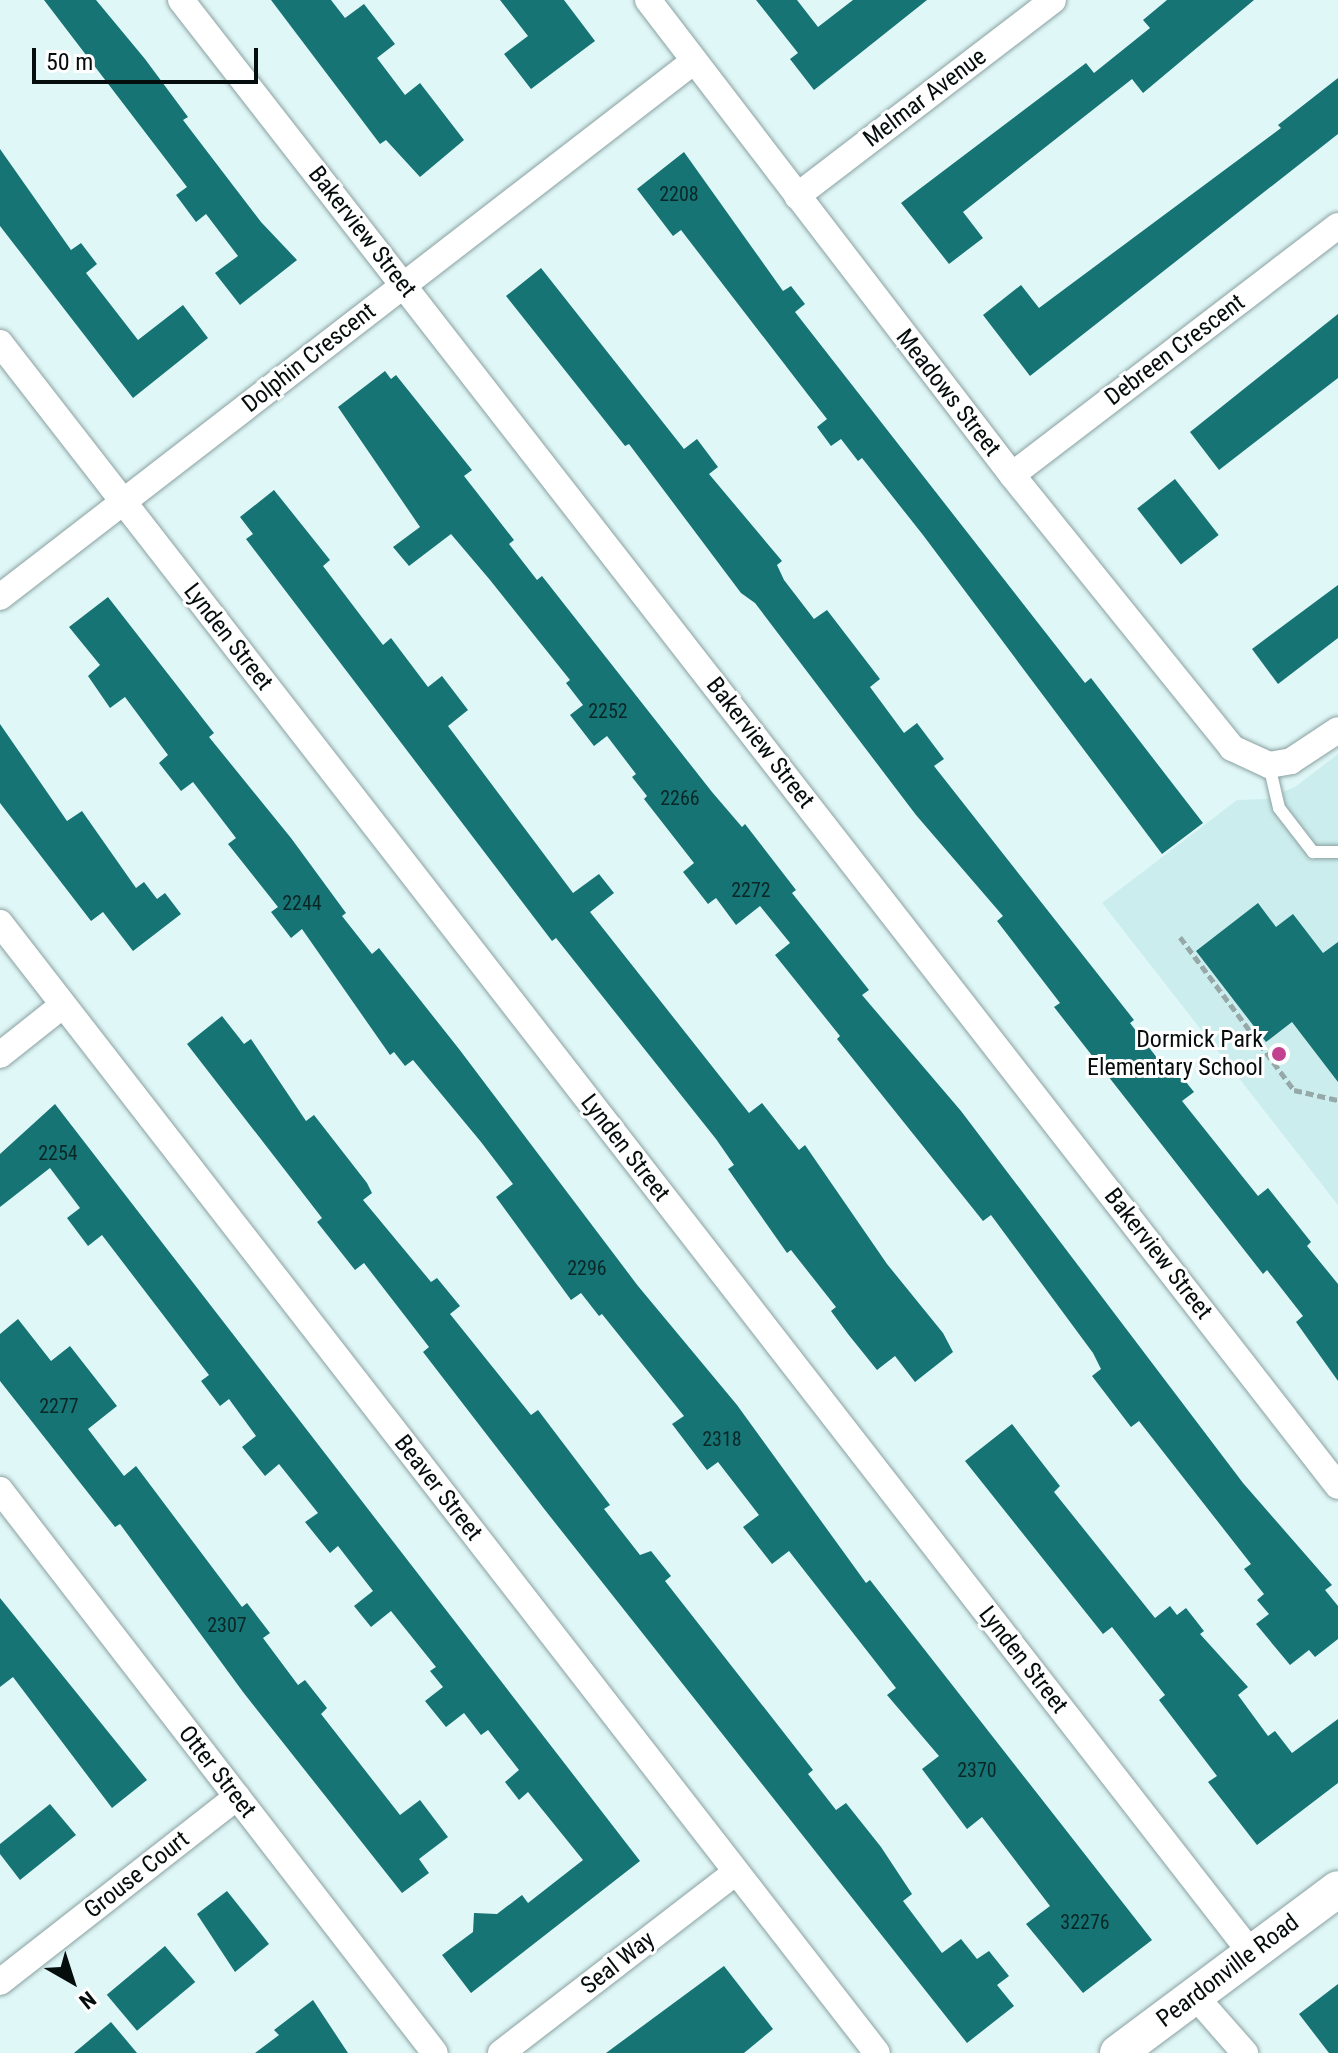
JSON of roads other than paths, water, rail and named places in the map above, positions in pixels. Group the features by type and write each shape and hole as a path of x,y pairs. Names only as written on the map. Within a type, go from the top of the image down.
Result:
{"main road":[{"name":"Peardonville Road","path":"1118,2053 1338,1889"}],"street":[{"name":"Bakerview Street","path":"181,0 1338,1486"},
{"name":"Meadows Street","path":"648,0 1012,475 1232,748 1269,765"},
{"name":"Melmar Avenue","path":"797,196 1053,0"},
{"name":"Dolphin Crescent","path":"0,597 694,61"},
{"name":"Debreen Crescent","path":"1012,475 1338,226"},
{"name":"Lynden Street","path":"0,343 1251,1953"},
{"path":"1269,765 1300,756 1338,730"},
{"name":"Beaver Street","path":"0,923 877,2053"},
{"path":"0,1055 63,1005"},
{"name":"Otter Street","path":"0,1490 435,2053"},
{"name":"Grouse Court","path":"0,1982 237,1797"},
{"name":"Seal Way","path":"501,2053 735,1873"},
{"path":"1195,1996 1245,2053"}],"lane":[{"path":"1269,765 1279,808 1313,852 1338,852"}],"place":[{"name":"Dormick Park Elementary School","path":"1279,1054"}]}
